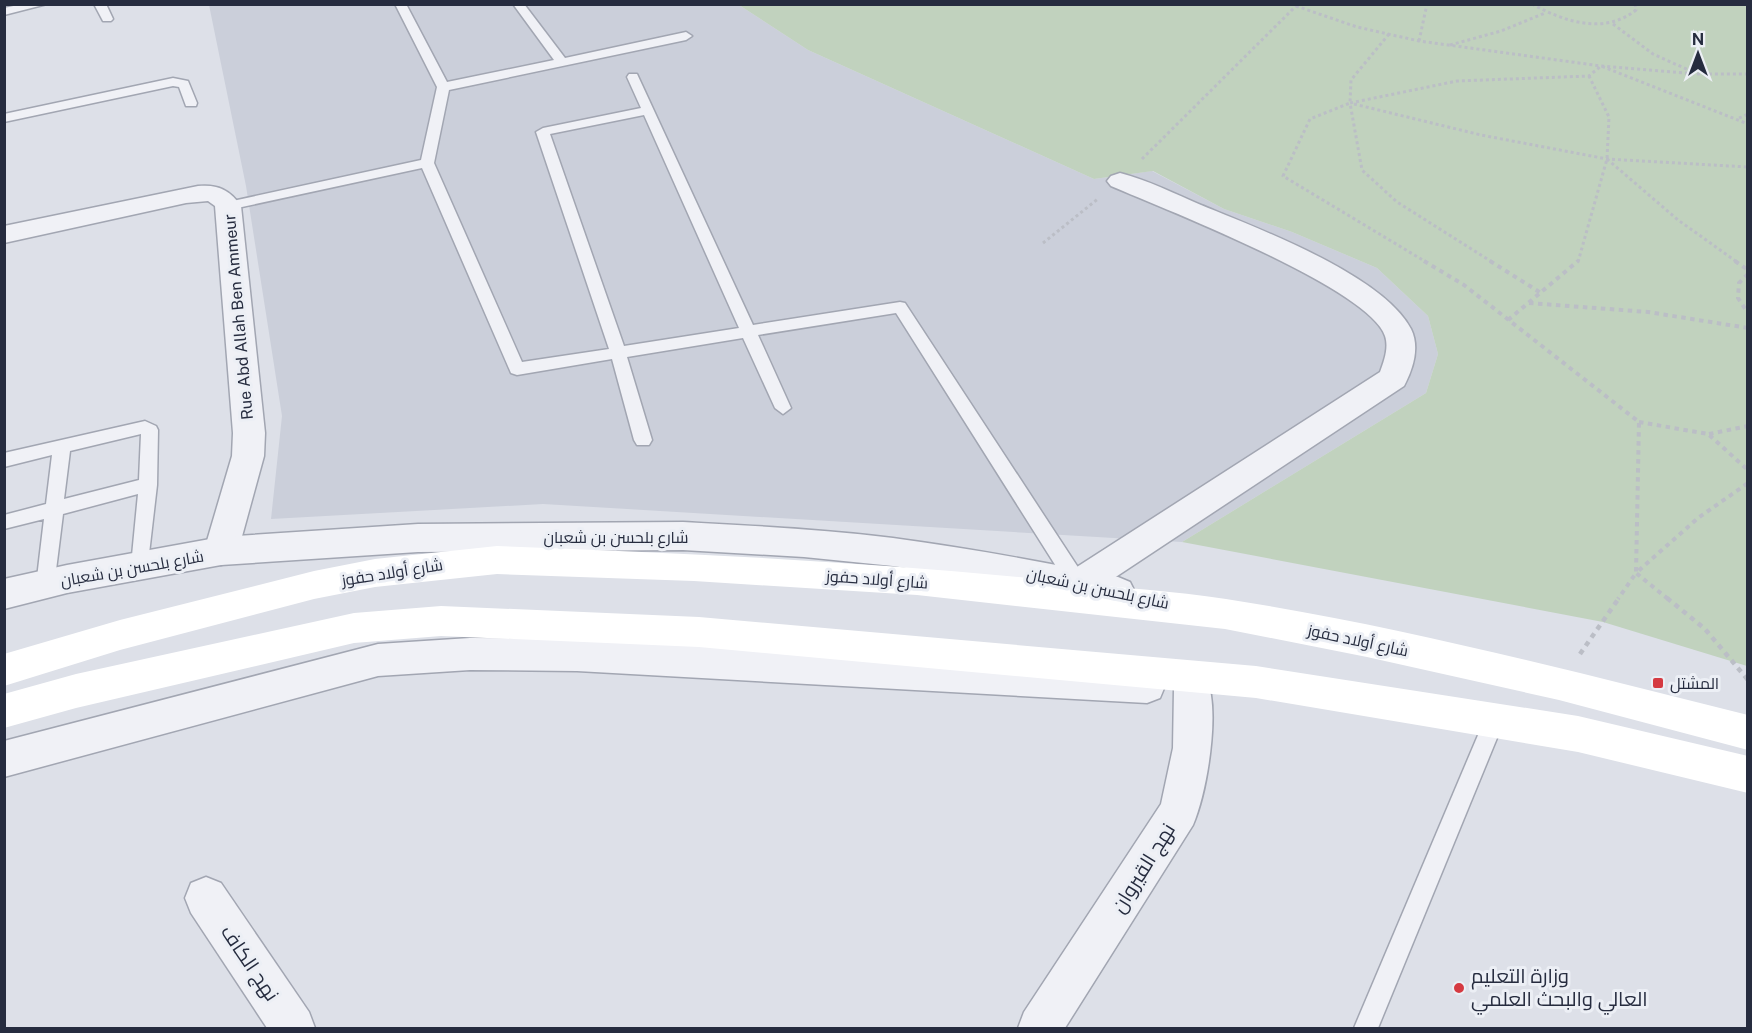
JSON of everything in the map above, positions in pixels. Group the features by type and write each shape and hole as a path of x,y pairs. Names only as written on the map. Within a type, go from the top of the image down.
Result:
{"main road":[{"name":"شارع أولاد حفوز","path":"4,670 120,635 314,585 375,573 497,560 694,567 917,581 1225,614 1367,641 1559,684 1748,733"},
{"path":"4,711 76,691 354,628 441,621 699,632 1256,682 1578,734 1748,775"}],"street":[{"path":"1078,584 1393,378 1402,351 1397,329 1379,308 1351,286 1297,259 1120,181"},
{"name":"Rue Abd Allah Ben Ammeur","path":"4,235 186,195 216,194 223,197 228,206 249,433 248,456 222,551"},
{"name":"شارع بلحسن بن شعبان","path":"4,594 57,578 222,551 418,538 683,536 804,543 964,561 1225,614"},
{"path":"4,576 57,578"},
{"path":"4,759 378,660 422,655 577,655 1193,689 1256,682"},
{"name":"نهج القيروان","path":"1049,1025 1179,812 1192,748 1193,689"},
{"name":"نهج الكاف","path":"206,898 293,1029"}],"lane":[{"path":"4,12 42,4"},
{"path":"100,4 107,19"},
{"path":"400,4 443,87 427,163 518,369 900,307 1036,522 1078,584"},
{"path":"518,4 561,62"},
{"path":"443,87 686,36"},
{"path":"633,77 783,408"},
{"path":"4,118 173,82 184,84 191,103"},
{"path":"644,440 618,353 543,132 649,110"},
{"path":"228,206 427,163"},
{"path":"4,460 145,427 150,430 148,485 140,566"},
{"path":"57,578 54,510 62,446"},
{"path":"4,522 148,485"},
{"path":"1366,1029 1494,721"}],"path":[{"path":"1419,41 1426,4"},
{"path":"1532,4 1546,12 1583,22 1612,23 1628,18 1636,10 1635,4"},
{"path":"1043,243 1120,181 1297,5 1356,27 1419,41 1601,66 1697,74 1748,74"},
{"path":"1448,45 1501,31 1546,12"},
{"path":"1612,23 1653,54 1697,74"},
{"path":"1389,34 1351,80 1350,103 1354,137 1362,170 1397,202 1541,293"},
{"path":"1601,66 1589,76 1457,81 1350,103 1310,119 1283,176 1464,285 1639,422 1708,434 1748,426"},
{"path":"1601,66 1738,118 1748,124"},
{"path":"1508,320 1578,262 1607,159 1609,117 1589,76"},
{"path":"1350,103 1480,135 1607,159 1748,167"},
{"path":"1738,118 1748,114"},
{"path":"1607,159 1678,220 1748,272 1738,283 1738,298 1748,313"},
{"path":"1528,303 1648,312 1748,328"},
{"path":"1636,573 1639,422"},
{"path":"1708,434 1748,470"},
{"path":"1559,684 1636,573 1698,518 1748,483"},
{"path":"1636,573 1705,629 1748,680"}],"shaded area":[{"path":"209,5 739,5 808,50 1094,179 1152,171 1224,209 1292,232 1377,268 1428,316 1438,354 1426,393 1182,542 543,504 271,519 282,416 246,186"}],"green space":[{"path":"739,5 1747,5 1747,666 1603,622 1182,542 1426,393 1438,354 1428,316 1377,268 1292,232 1224,209 1153,171 1094,179 808,50"}],"place":[{"name":"المشتل","path":"1658,683"},
{"name":"وزارة التعليم العالي والبحث العلمي","path":"1459,988"}]}
